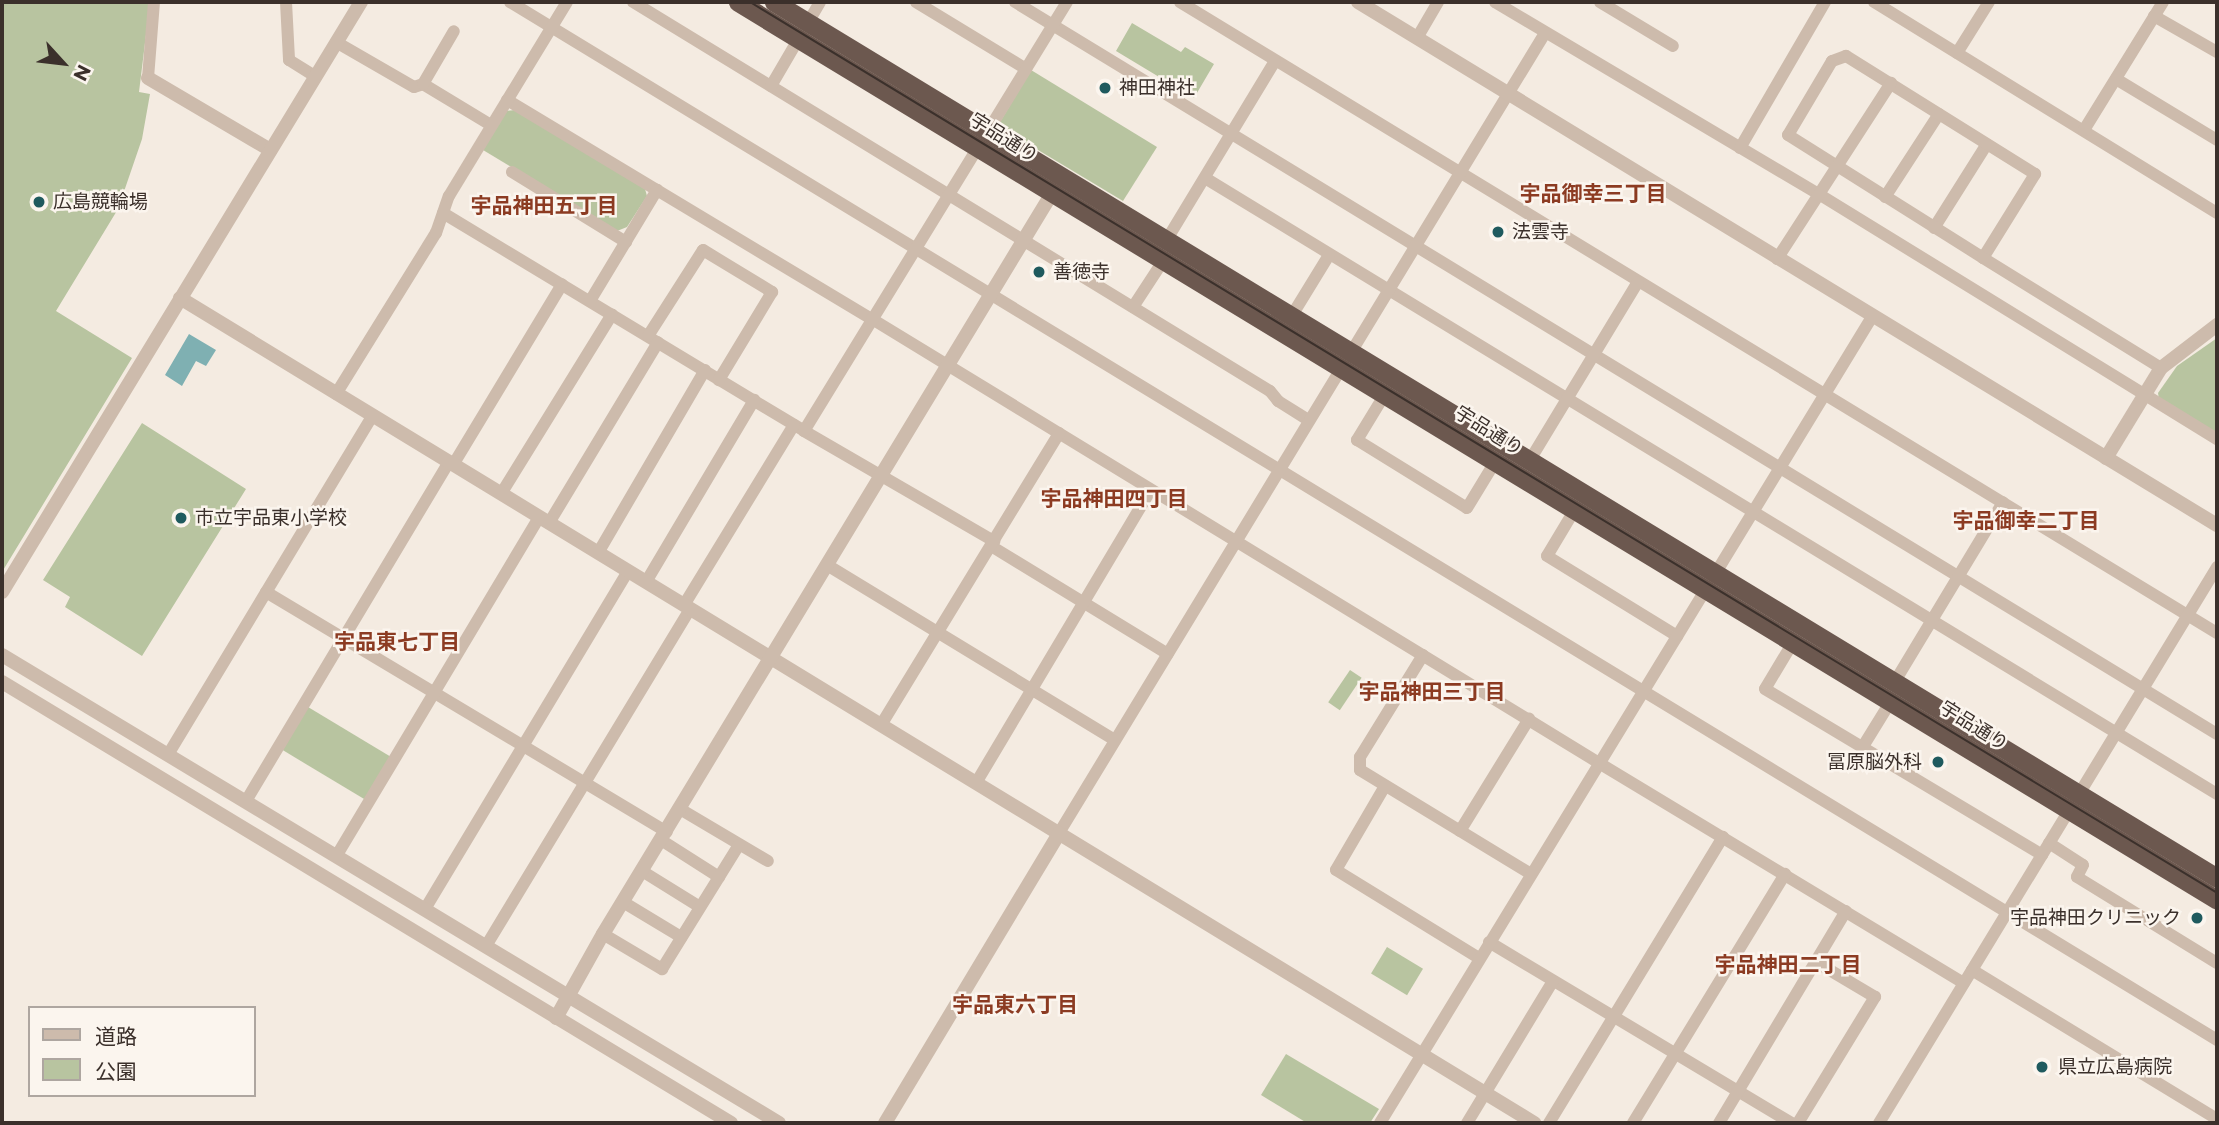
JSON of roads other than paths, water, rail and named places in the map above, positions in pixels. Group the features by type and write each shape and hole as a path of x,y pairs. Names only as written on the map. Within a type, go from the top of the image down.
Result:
{"highway":[{"name":"宇品通り","path":"738,2 803,30 989,130 1292,317 1385,394 1792,644 1892,692"},
{"name":"宇品通り","path":"774,2 803,30 977,149 1051,194 1163,261 1530,460 1717,572 1892,692 2074,802 2217,878"},
{"name":"宇品通り","path":"2074,802 2217,900"}],"street":[{"path":"154,2 148,78 270,150"},
{"path":"286,2 289,60 315,76"},
{"path":"2,592 361,2"},
{"path":"510,2 2217,1041"},
{"path":"336,394 436,233 449,196 567,2"},
{"path":"633,2 1270,391 1278,401 1309,421"},
{"path":"771,86 820,2"},
{"path":"916,2 1026,69"},
{"path":"1015,2 1416,245 1779,470 2217,734"},
{"path":"486,946 586,784 687,607 799,428 872,319 1067,2"},
{"path":"1180,2 2217,633"},
{"path":"1358,2 2217,525"},
{"path":"1417,37 1438,2"},
{"path":"1495,2 1817,193 2217,439"},
{"path":"1600,2 1674,46"},
{"path":"1740,148 1825,2"},
{"path":"1874,2 2217,213"},
{"path":"1957,53 1989,2"},
{"path":"2084,130 2163,2"},
{"path":"2154,16 2216,48"},
{"path":"336,42 414,87 423,84 454,31"},
{"path":"885,1123 1345,359 1545,33"},
{"path":"1983,258 2035,174 1846,56 1832,61 1788,135 1934,228 2161,368"},
{"path":"1166,240 1275,61"},
{"path":"2116,79 2217,140"},
{"path":"1777,259 1817,193 1891,83"},
{"path":"423,84 491,125"},
{"path":"506,100 872,319 1599,764 1964,983"},
{"path":"1885,197 1939,114"},
{"path":"1934,228 1987,144"},
{"path":"512,172 626,242"},
{"path":"556,1018 603,934 1062,177"},
{"path":"1205,178 2217,794"},
{"path":"590,301 657,190"},
{"path":"443,214 799,428 882,474 1168,653"},
{"path":"337,855 544,520 704,250 772,292 719,380"},
{"path":"1292,317 1328,255"},
{"path":"1133,307 1163,261"},
{"path":"1530,460 1638,282"},
{"path":"246,801 562,284"},
{"path":"180,298 1534,1123"},
{"path":"501,494 612,314"},
{"path":"1380,1123 1872,317"},
{"path":"2106,458 2161,368 2217,325"},
{"path":"598,553 705,370"},
{"path":"1385,394 1357,440 1467,508 1496,462"},
{"path":"646,582 754,400"},
{"path":"169,753 372,416"},
{"path":"881,726 1059,433"},
{"path":"976,783 1151,490"},
{"path":"1863,748 1932,620 2003,502"},
{"path":"1574,510 1547,556 1677,636"},
{"path":"827,565 1115,740"},
{"path":"1879,1123 2217,567"},
{"path":"425,909 628,571"},
{"path":"266,592 586,784 719,877"},
{"path":"1792,644 1765,689 2042,855"},
{"path":"2,654 779,1123"},
{"path":"1423,655 1360,757 1360,770 1531,874"},
{"path":"2,682 731,1123"},
{"path":"1460,831 1529,719"},
{"path":"1385,786 1336,870 1479,958"},
{"path":"680,809 768,860"},
{"path":"1549,1123 1723,837"},
{"path":"2049,843 2083,865 2077,877 2217,963"},
{"path":"603,934 662,969 739,845"},
{"path":"642,871 700,907"},
{"path":"1633,1123 1785,874"},
{"path":"623,902 681,937"},
{"path":"1719,1123 1846,911"},
{"path":"1489,942 1791,1123"},
{"path":"1798,1123 1875,997 1816,962"},
{"path":"1972,970 2217,1119"},
{"path":"1467,1123 1553,981"}],"water":[{"path":"189,334 216,350 206,366 196,361 182,386 165,375"}],"tram line":[{"path":"750,2 2217,893"}],"place":[{"name":"神田神社","path":"1105,88"},
{"name":"広島競輪場","path":"39,202"},
{"name":"法雲寺","path":"1498,232"},
{"name":"善徳寺","path":"1039,272"},
{"name":"市立宇品東小学校","path":"181,518"},
{"name":"冨原脳外科","path":"1938,762"},
{"name":"宇品神田クリニック","path":"2197,918"},
{"name":"県立広島病院","path":"2042,1067"}],"district":[{"name":"宇品御幸三丁目","path":"1593,194"},
{"name":"宇品神田五丁目","path":"544,206"},
{"name":"宇品神田四丁目","path":"1114,499"},
{"name":"宇品御幸二丁目","path":"2026,521"},
{"name":"宇品東七丁目","path":"397,642"},
{"name":"宇品神田三丁目","path":"1432,692"},
{"name":"宇品神田二丁目","path":"1788,965"},
{"name":"宇品東六丁目","path":"1015,1005"}]}
